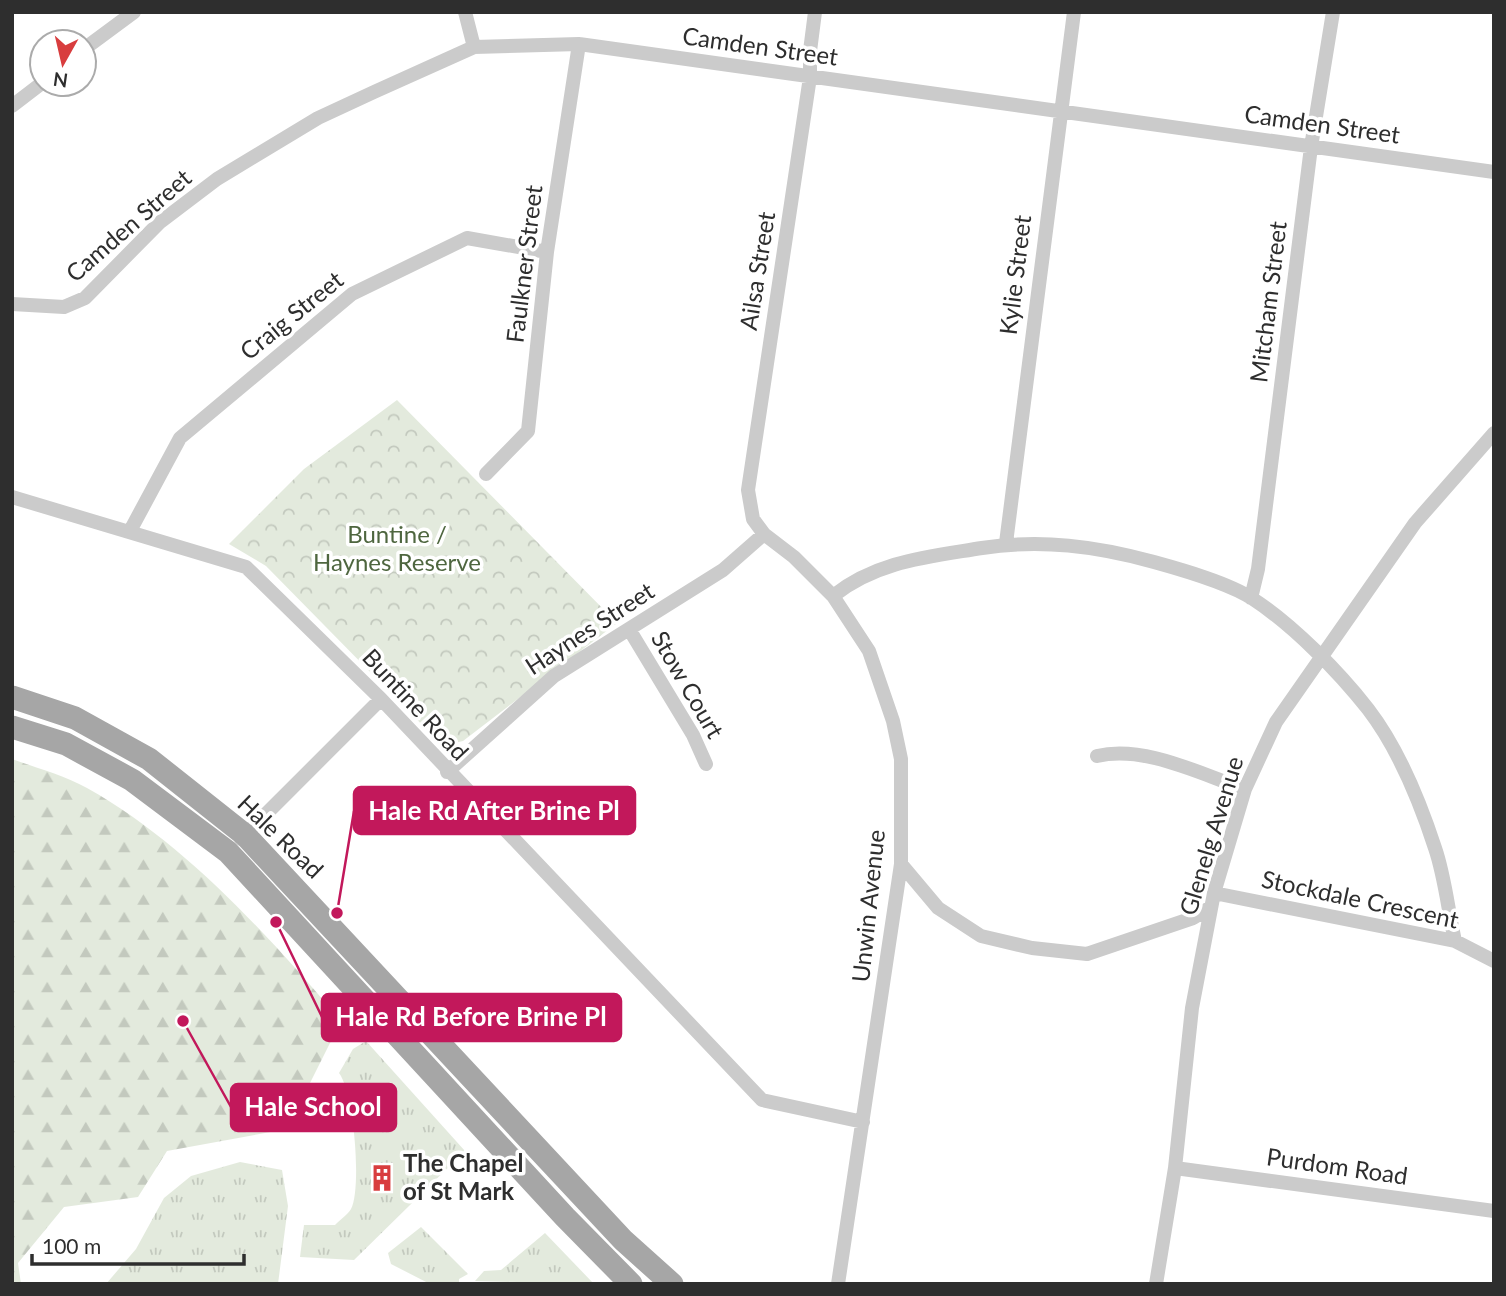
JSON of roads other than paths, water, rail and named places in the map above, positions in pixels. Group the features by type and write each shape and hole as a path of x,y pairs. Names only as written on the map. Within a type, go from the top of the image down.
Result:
{"main road":[{"name":"Hale Road","path":"12,697 75,718 149,759 245,835 623,1240 672,1284"},
{"name":"Hale Road","path":"12,727 66,744 132,780 228,852 565,1217 631,1284"}],"street":[{"path":"105,12 116,25"},
{"path":"98,39 134,12"},
{"path":"465,12 474,47"},
{"name":"Ailsa Street","path":"764,534 753,519 748,490 810,77 810,51 816,12"},
{"name":"Kylie Street","path":"1006,543 1074,12"},
{"name":"Mitcham Street","path":"1251,598 1258,569 1311,147 1333,12"},
{"name":"Camden Street","path":"12,304 64,307 85,299 159,223 217,179 318,118 474,47 579,44 1494,172"},
{"name":"Faulkner Street","path":"486,474 527,431 547,252 579,44"},
{"path":"12,106 28,93"},
{"name":"Craig Street","path":"130,531 180,438 352,294 467,238 547,252"},
{"name":"Glenelg Avenue","path":"1156,1284 1175,1168 1192,1007 1212,900 1245,789 1276,722 1415,523 1494,433"},
{"name":"Buntine Road","path":"12,497 246,567 381,699 447,772 762,1100 863,1122"},
{"name":"Unwin Avenue","path":"764,534 794,557 832,596 869,651 893,721 901,759 901,864 838,1284"},
{"name":"Haynes Street","path":"447,772 554,676 723,570 764,534"},
{"path":"832,596 847,585 893,564 921,556 1006,543 1035,542 1104,549 1173,567 1251,598 1283,622 1369,710 1401,766 1436,848 1455,941"},
{"name":"Stow Court","path":"629,629 693,735 706,764"},
{"path":"228,852 381,699"},
{"path":"1097,756 1118,751 1157,760 1245,789"},
{"path":"901,864 938,908 970,929 981,936 1032,948 1087,954 1194,918 1212,900"},
{"name":"Stockdale Crescent","path":"1212,900 1455,941 1494,961"},
{"name":"Purdom Road","path":"1175,1168 1494,1211"}],"place":[{"name":"Hale Rd After Brine Pl","path":"337,913"},
{"name":"Hale Rd Before Brine Pl","path":"276,922"},
{"name":"Hale School","path":"183,1021"},
{"name":"The Chapel of St Mark","path":"382,1178"}],"park label":[{"name":"Buntine / Haynes Reserve","path":"397,549"}]}
